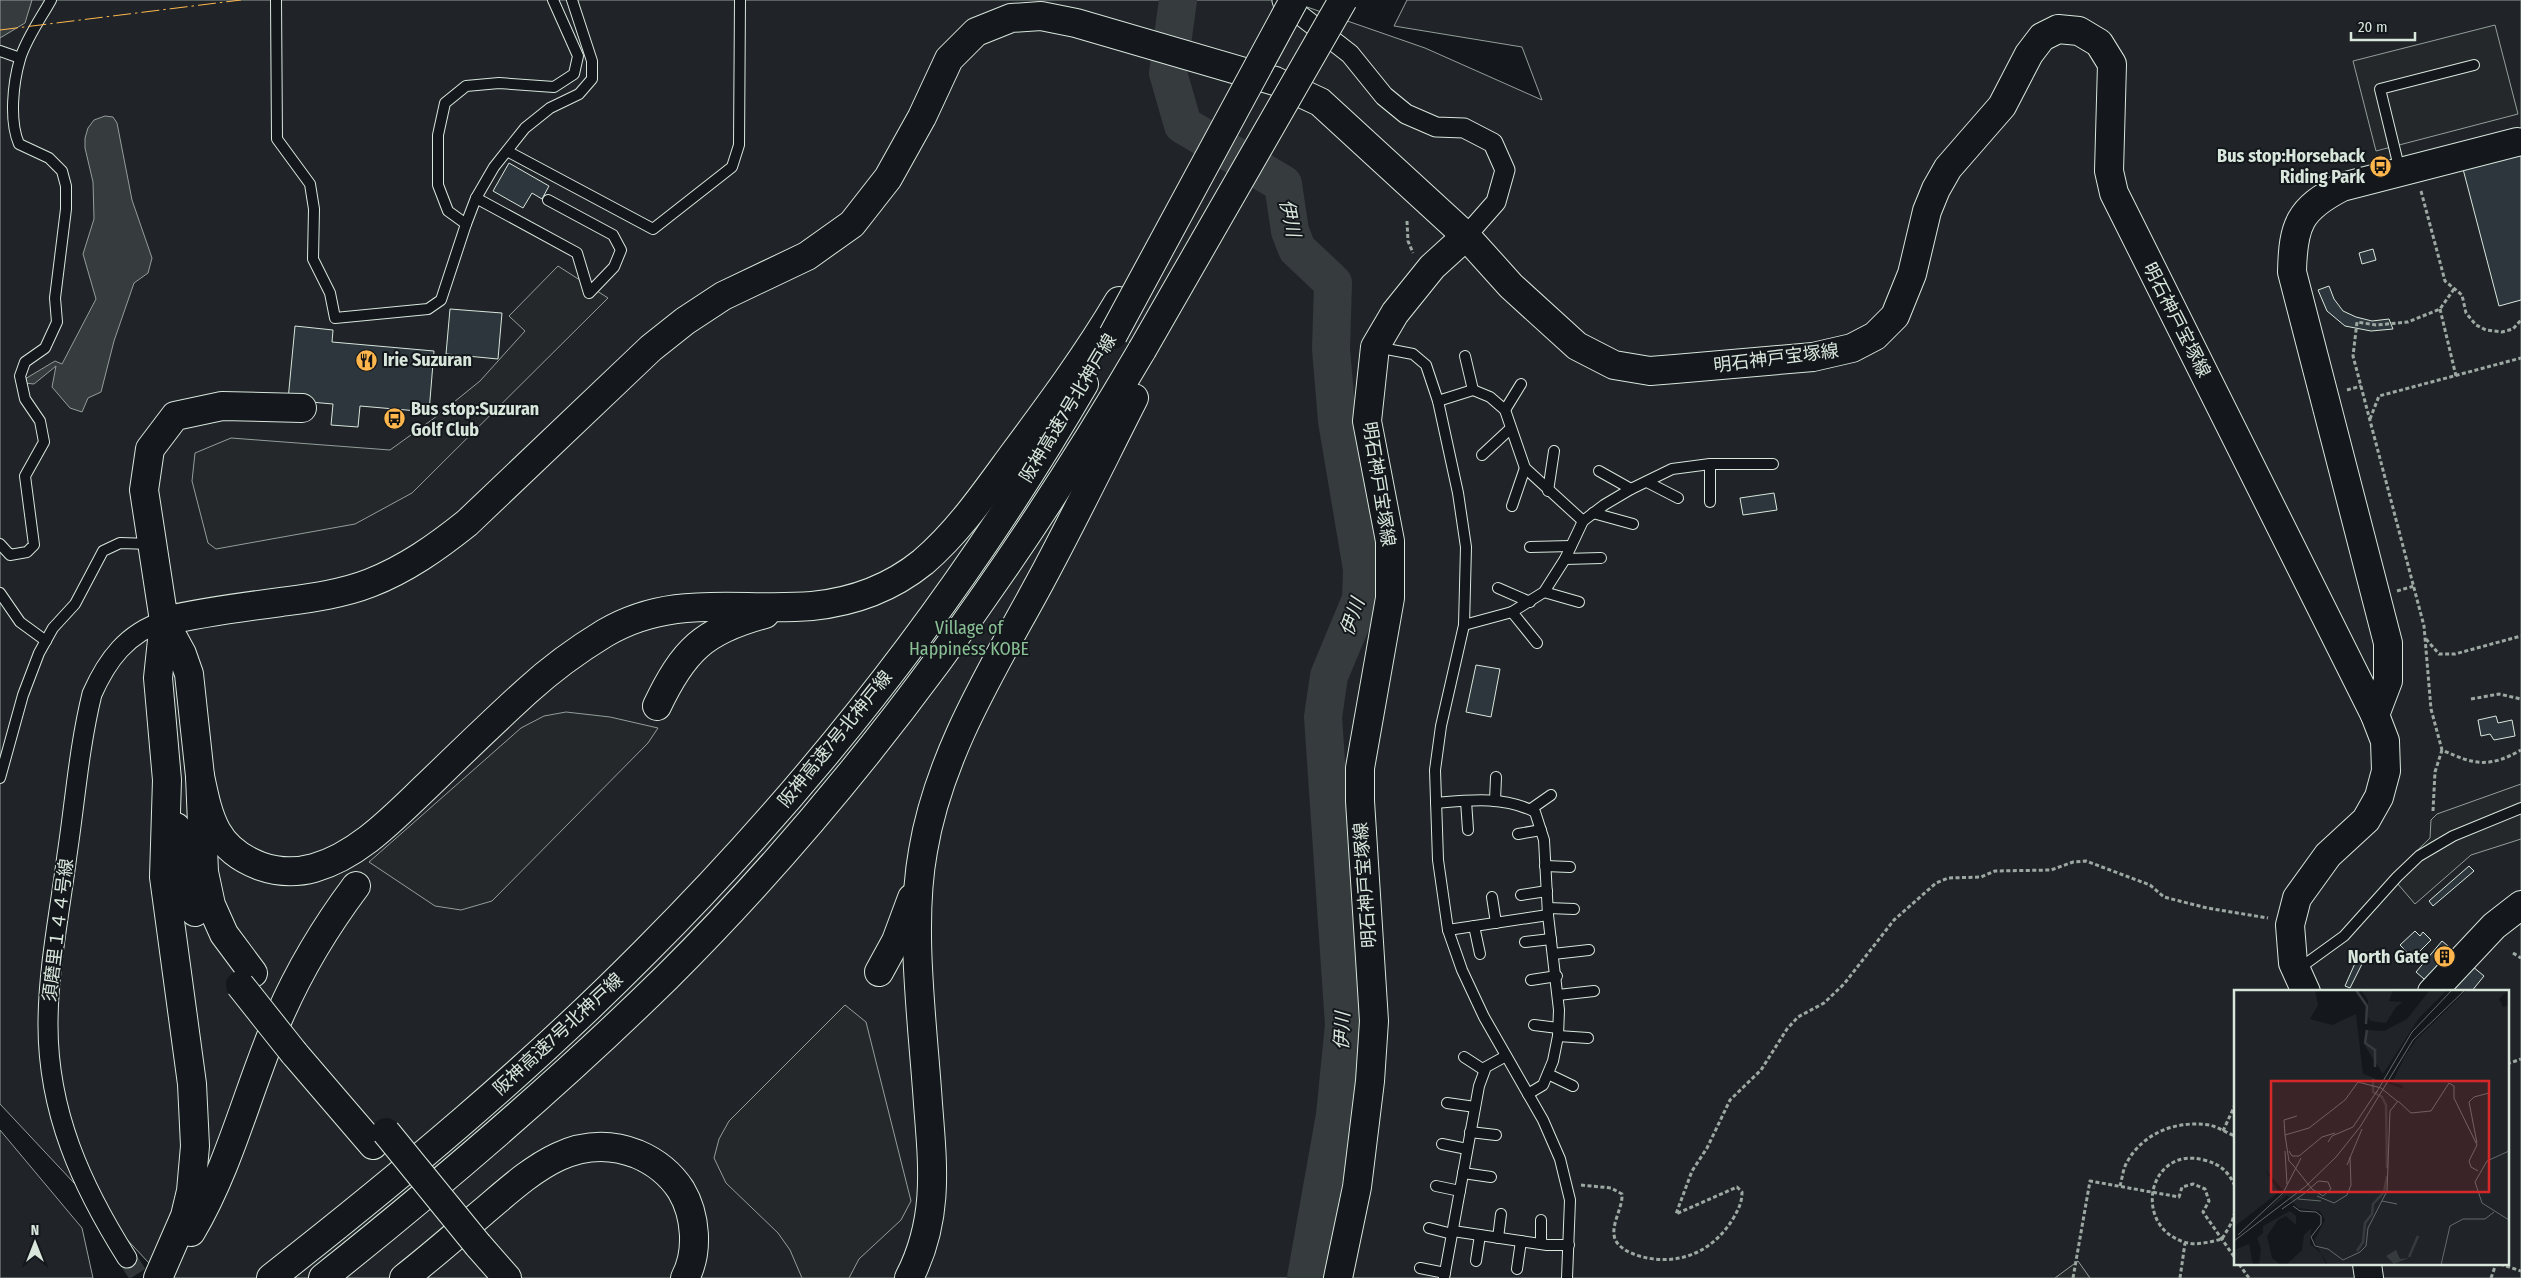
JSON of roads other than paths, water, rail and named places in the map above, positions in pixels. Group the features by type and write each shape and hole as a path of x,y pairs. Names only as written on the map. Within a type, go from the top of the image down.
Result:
{"main road":[{"name":"阪神高速7号北神戸線","path":"271,1278 389,1183 536,1056 645,953 768,820 882,683 963,571 1067,414 1107,332 1235,110 1294,0"},
{"name":"阪神高速7号北神戸線","path":"324,1278 484,1145 558,1079 667,976 777,859 882,734 991,590 1148,354 1224,209 1343,0"},
{"path":"164,621 203,612 341,591 369,583 394,572 443,543 467,523 651,348 685,321 723,296 806,256 852,224 888,178 922,117 949,59 976,32 1011,18 1041,16 1076,23 1275,81 1320,102 1466,236"},
{"name":"明石神戸宝塚線","path":"1338,1278 1357,1187 1370,1081 1374,1021 1360,801 1360,768 1390,598 1390,541 1367,421 1375,347 1395,313 1432,267 1466,236 1512,286 1577,346 1614,365 1658,371 1813,357 1852,348 1875,336 1895,316 1912,274 1927,211 1936,189 1948,168 2002,106 2029,54 2042,37 2058,29 2079,31 2099,43 2112,64 2109,171 2114,193 2375,715 2385,740 2386,771 2379,797 2366,820 2328,855 2297,898 2290,924 2293,963 2301,981"},
{"path":"2375,715 2388,681 2388,643 2292,272 2293,241 2300,219 2321,198 2342,187 2519,142"},
{"path":"200,776 215,831 234,854 265,868 281,871 313,868 347,853 404,807 530,688 588,644 608,632 643,616 688,606 793,607 850,600 887,585 922,563 954,532 1107,332"},
{"path":"879,972 899,933 920,872 933,810 963,729 1056,552 1148,354"},
{"path":"302,408 222,406 175,416 150,448 144,490 164,621 158,678 168,780 179,846 193,908 208,943 246,979 472,1250 507,1278"},
{"path":"657,706 680,662 705,638 736,622 793,607"},
{"path":"164,621 182,654 189,674 200,776 203,856 211,905 246,979"},
{"path":"159,1278 185,1216 192,1184 194,1146 192,1084 165,897 163,858 168,780"},
{"path":"909,1278 924,1244 929,1224 933,1184 920,970 920,872"},
{"path":"159,1278 192,1230 218,1179 283,1008 327,927 356,886"},
{"path":"2434,990 2494,926 2521,905"},
{"path":"404,1278 546,1161 579,1150 613,1148 629,1151 659,1165 681,1191 693,1225 694,1242 692,1260 685,1278"},
{"path":"472,1250 483,1278"}],"street":[{"path":"1281,0 1350,54 1384,96 1406,114 1436,127 1464,128 1493,142 1505,170 1496,202 1466,236"},
{"name":"須磨里１４４号線","path":"126,1258 86,1188 64,1129 51,1076 49,1003 55,945 92,694 108,662 127,640 149,626 164,621"}],"lane":[{"path":"0,544 10,556 27,552 34,545 25,476 44,442 40,421 25,399 20,376 25,362 46,348 56,322 55,298 66,209 66,186 62,171 49,158 19,144 14,133 16,82 20,58 51,0"},
{"path":"276,0 277,139 310,184 314,209 313,259 330,293 335,318 428,309 440,300 476,198 494,167 525,128 550,108 579,94 592,79 592,61 572,0"},
{"path":"466,224 448,212 438,185 438,136 445,104 466,86 499,83 554,87 574,74 578,56 553,0"},
{"path":"507,151 653,229 732,167 739,145 740,0"},
{"path":"0,51 20,58"},
{"path":"2407,170 2380,89 2474,65"},
{"path":"476,198 577,253 589,293 614,267 621,250 613,235 548,200"},
{"path":"1375,347 1413,354 1426,365 1438,401 1466,547 1464,625 1441,726 1435,770 1438,860 1448,930 1476,1001 1543,1120 1557,1152 1570,1200 1567,1278"},
{"path":"1465,356 1474,390"},
{"path":"1505,410 1521,384"},
{"path":"1438,401 1474,390 1490,397 1505,410 1525,468 1583,521"},
{"path":"1482,455 1510,429"},
{"path":"1548,491 1554,451"},
{"path":"1464,625 1512,612 1544,592 1565,559 1583,521 1632,489 1672,469 1710,464 1773,464"},
{"path":"1710,464 1710,502"},
{"path":"1512,506 1525,468"},
{"path":"1599,471 1632,489"},
{"path":"1647,482 1678,498"},
{"path":"1593,513 1633,524"},
{"path":"0,778 23,695 46,641 53,628 75,604 103,551 120,543 152,544"},
{"path":"1530,547 1571,546"},
{"path":"1565,559 1601,558"},
{"path":"1498,588 1530,602"},
{"path":"1544,592 1579,602"},
{"path":"0,593 20,622 46,641"},
{"path":"1512,612 1537,643"},
{"path":"1495,801 1496,777"},
{"path":"1531,810 1551,795"},
{"path":"1436,803 1466,801 1516,803 1535,812 1541,830 1544,840 1548,912 1558,995 1558,1032 1553,1061 1548,1074 1543,1084 1528,1094"},
{"path":"1466,801 1468,830"},
{"path":"2301,981 2397,877 2419,856 2453,836 2521,808"},
{"path":"1518,834 1541,830"},
{"path":"1546,866 1570,867"},
{"path":"1521,895 1547,891"},
{"path":"1492,897 1496,923"},
{"path":"1448,930 1574,909"},
{"path":"1474,926 1480,954"},
{"path":"1525,942 1551,939"},
{"path":"1553,954 1589,950"},
{"path":"1531,980 1556,976"},
{"path":"1558,995 1594,991"},
{"path":"1534,1025 1588,1038"},
{"path":"1420,1268 1445,1276 1470,1132 1484,1070 1506,1056"},
{"path":"1464,1057 1484,1070"},
{"path":"1548,1074 1573,1086"},
{"path":"1447,1102 1475,1107"},
{"path":"1470,1132 1496,1135"},
{"path":"1442,1144 1467,1149"},
{"path":"1463,1173 1492,1177"},
{"path":"1436,1186 1460,1191"},
{"path":"1498,1238 1501,1214"},
{"path":"1541,1220 1541,1244"},
{"path":"1429,1228 1541,1244 1569,1245"},
{"path":"1476,1261 1480,1235"},
{"path":"1517,1268 1521,1241"}],"waterway":[{"name":"伊川","path":"1178,0 1168,73 1183,125 1283,184 1290,231 1297,249 1333,283 1331,349 1337,421 1362,569 1361,599 1329,676 1323,717 1344,1025 1335,1115 1306,1278"}],"tunnel":[{"path":"127,1258 140,1278"}],"place":[{"name":"Bus stop:Horseback Riding Park","path":"2381,166"},
{"name":"Irie Suzuran","path":"367,360"},
{"name":"Bus stop:Suzuran Golf Club","path":"395,419"},
{"name":"North Gate","path":"2445,957"}],"park label":[{"name":"Village of Happiness KOBE","path":"969,638"}]}
